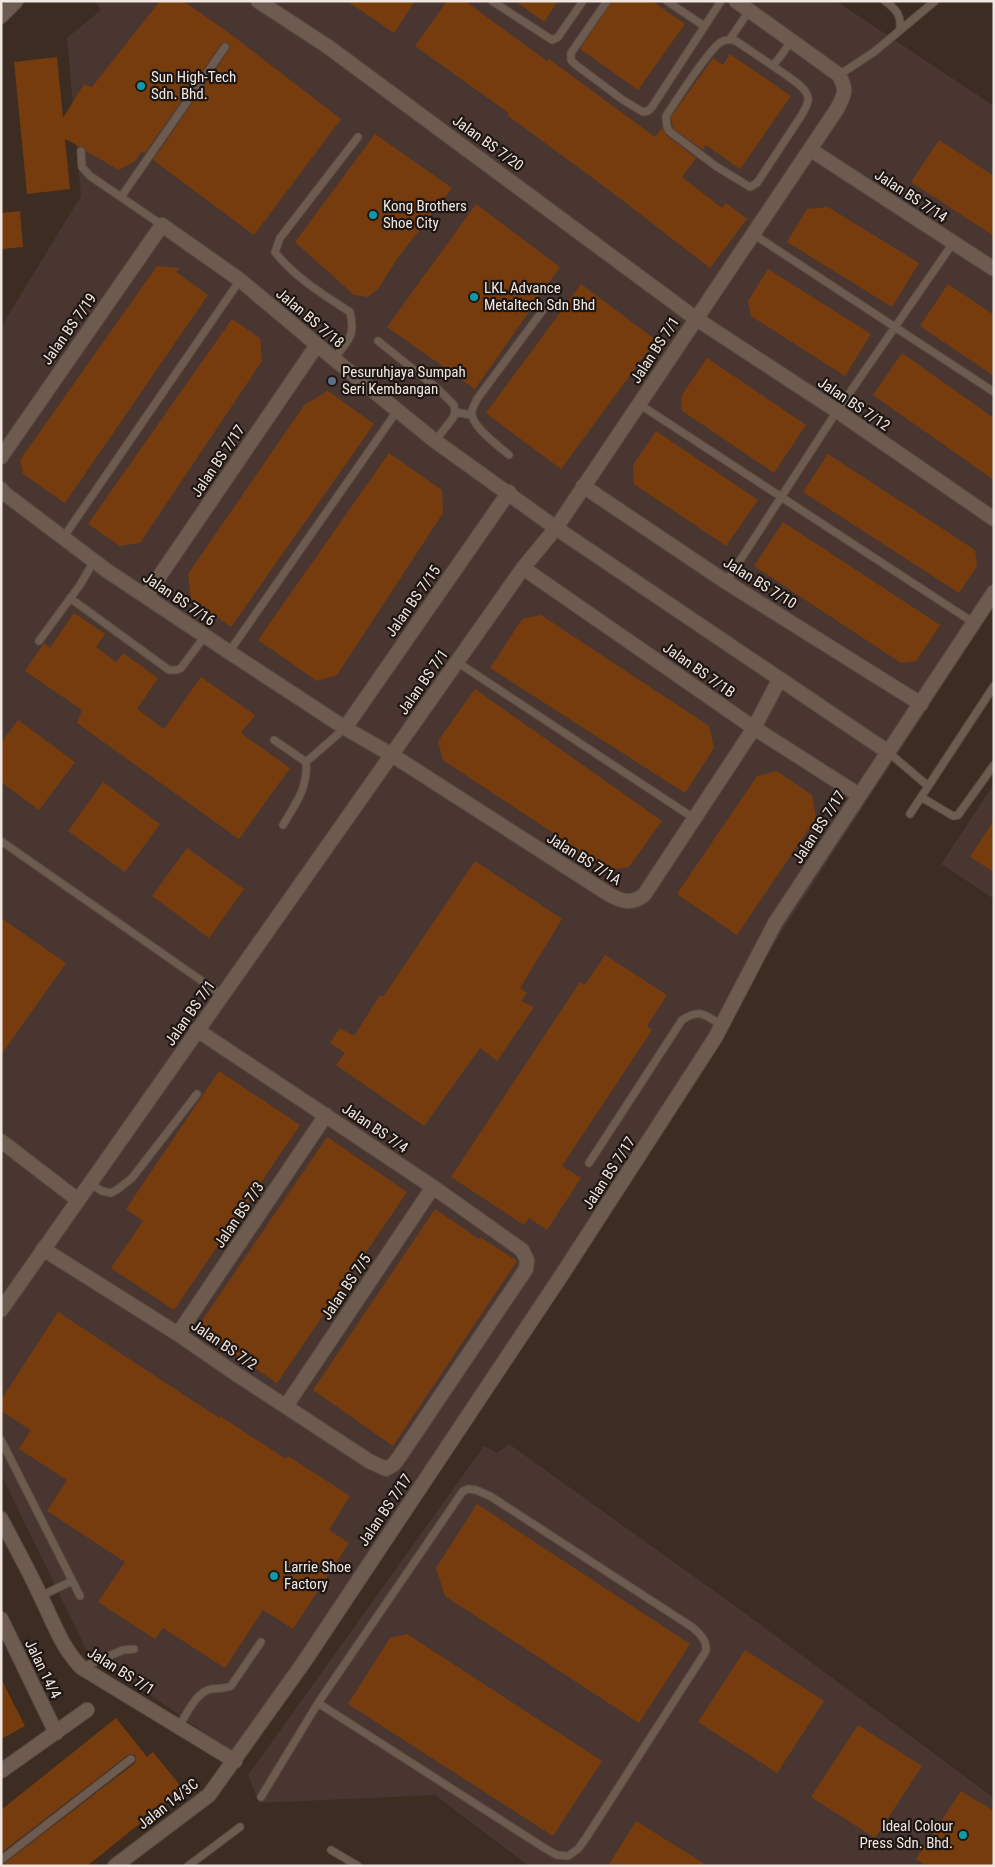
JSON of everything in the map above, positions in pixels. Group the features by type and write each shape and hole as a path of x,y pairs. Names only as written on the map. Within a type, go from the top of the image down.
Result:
{"street":[{"path":"1,16 16,1"},
{"name":"Jalan BS 7/20","path":"258,1 327,46 696,318"},
{"path":"736,1 834,71"},
{"name":"Jalan BS 7/1","path":"1,1310 523,568 556,528 811,150 843,98 845,87 834,71"},
{"name":"Jalan BS 7/14","path":"811,150 994,269"},
{"name":"Jalan BS 7/18","path":"162,226 240,280 435,441 509,492 556,528"},
{"name":"Jalan BS 7/19","path":"3,454 162,226"},
{"name":"Jalan BS 7/12","path":"696,318 837,411 994,519"},
{"name":"Jalan BS 7/17","path":"146,596 317,345"},
{"name":"Jalan BS 7/10","path":"583,486 726,582 921,704"},
{"name":"Jalan BS 7/16","path":"1,489 94,561 344,728 392,755"},
{"name":"Jalan BS 7/15","path":"344,728 509,492"},
{"path":"556,528 888,752"},
{"name":"Jalan BS 7/1B","path":"523,568 754,728 859,796"},
{"name":"Jalan BS 7/17","path":"235,1761 304,1662 560,1278 722,1026 775,923 994,592"},
{"name":"Jalan BS 7/1A","path":"392,755 610,895 628,902 637,901 644,895 695,820 754,728 780,680"},
{"name":"Jalan BS 7/4","path":"197,1030 433,1187 522,1250 527,1260 526,1269 400,1456 394,1464 386,1469"},
{"name":"Jalan BS 7/3","path":"178,1334 326,1115"},
{"path":"1,1141 78,1200"},
{"name":"Jalan BS 7/5","path":"286,1406 433,1187"},
{"name":"Jalan BS 7/2","path":"43,1249 178,1334 369,1462 386,1469"},
{"name":"Jalan BS 7/1","path":"1,1519 41,1596 67,1652 82,1668 235,1761"},
{"name":"Jalan 14/4","path":"1,1620 56,1733"},
{"path":"1,1771 87,1710"},
{"name":"Jalan 14/3C","path":"115,1866 208,1796 235,1761"}],"lane":[{"path":"492,1 552,40 558,37 583,1"},
{"path":"607,1 571,53 571,60 623,100 643,112 648,111 652,107 721,1"},
{"path":"668,1 704,26"},
{"path":"885,1 898,10 901,20 900,30"},
{"path":"834,71 874,52 934,1"},
{"path":"730,39 749,11"},
{"path":"730,39 742,44 773,66 805,89 808,104 757,183 750,188 716,167 670,131 666,116 711,51 722,41 730,39"},
{"path":"773,66 791,42"},
{"path":"121,196 225,47"},
{"path":"334,359 351,338 354,327 350,312 331,300 283,262 275,252 280,238 358,137"},
{"path":"81,151 82,167 90,176 162,226"},
{"path":"753,234 994,392"},
{"path":"726,582 780,496 953,243"},
{"path":"62,538 240,280"},
{"path":"509,455 476,424 471,415 477,399 546,306"},
{"path":"378,341 454,405 455,412 450,423 435,441"},
{"path":"640,404 974,623"},
{"path":"229,652 397,411"},
{"path":"455,412 471,415"},
{"path":"39,641 94,561"},
{"path":"70,598 169,670 173,671 181,668 205,636"},
{"path":"457,662 695,820"},
{"path":"910,814 994,686"},
{"path":"306,762 344,728"},
{"path":"274,740 306,762"},
{"path":"888,752 928,786"},
{"path":"283,825 304,789 307,774 306,762"},
{"path":"921,797 953,816 958,815 994,765"},
{"path":"1,841 222,995"},
{"path":"588,1162 682,1020 692,1013 701,1013 722,1026"},
{"path":"89,1183 102,1191 111,1192 132,1178 197,1094"},
{"path":"1,1440 80,1596"},
{"path":"261,1797 318,1703 463,1491 468,1489 490,1496 692,1627 705,1640 706,1646 706,1652 586,1838 578,1849 568,1856 557,1855 546,1849 318,1703"},
{"path":"41,1596 72,1580"},
{"path":"179,1726 200,1694 210,1689 225,1689 231,1686 260,1642"},
{"path":"82,1668 123,1650 134,1649"},
{"path":"1,1860 131,1759"},
{"path":"188,1866 240,1827"},
{"path":"332,1850 358,1866"}],"shaded area":[{"path":"95,1 836,1 994,106 994,606 409,1504 232,1752 87,1651 1,1474 1,327 81,196 67,38 101,10"},
{"path":"994,784 994,899 941,864"},
{"path":"509,1444 738,1608 994,1798 994,1866 529,1866 435,1795 259,1803 248,1775 484,1446 497,1453"}],"building":[{"path":"160,1 183,1 229,33 341,119 254,235 153,160 229,50 230,45 226,42 221,44 145,153 142,151 135,161 119,170 86,151 84,147 65,139 70,189 27,194 14,62 57,57 63,118 84,84 92,87"},
{"path":"347,1 415,1 394,33"},
{"path":"447,1 465,1 547,61 549,59 655,137 662,128 666,135 696,158 682,177 722,208 726,203 747,219 710,268 613,193 507,115 509,113 415,46"},
{"path":"515,1 558,1 544,22"},
{"path":"612,1 652,1 685,24 638,90 580,49"},
{"path":"730,54 791,96 740,169 706,145 703,150 673,128 671,117 713,58 723,65"},
{"name":"Kong Brothers Shoe City","path":"375,134 452,188 397,259 378,289 368,297 354,295 295,242"},
{"path":"939,140 994,176 994,236 911,182"},
{"name":"LKL Advance Metaltech Sdn Bhd","path":"476,204 560,267 475,389 387,327"},
{"path":"828,207 919,263 892,307 787,242 807,209"},
{"path":"20,211 23,247 1,249 1,213"},
{"path":"157,266 179,268 176,272 208,295 65,503 23,474 20,460"},
{"path":"768,269 871,334 845,376 751,316 748,301"},
{"path":"581,284 656,340 561,469 486,413"},
{"path":"948,284 994,315 994,376 920,326"},
{"path":"232,319 260,338 262,361 140,543 120,546 88,524"},
{"path":"902,353 994,418 994,480 873,395"},
{"path":"707,358 806,425 774,473 681,410 682,395"},
{"path":"328,391 374,424 231,627 191,599 188,574 305,404"},
{"path":"656,431 758,500 726,546 634,484 633,465"},
{"path":"389,453 442,490 443,513 337,675 317,681 258,640"},
{"path":"828,454 975,550 977,566 959,593 803,492"},
{"path":"783,522 940,625 916,661 901,663 754,566"},
{"path":"74,613 105,634 96,647 116,662 123,653 158,678 137,709 164,729 201,677 255,715 241,733 290,768 239,839 77,723 82,710 25,671 44,643 50,648"},
{"path":"541,615 709,726 714,748 685,793 490,668 522,619"},
{"path":"475,689 662,821 629,867 609,870 443,760 438,741"},
{"path":"18,720 75,762 39,810 1,782 1,743"},
{"path":"777,771 812,795 816,818 737,935 677,894 757,776"},
{"path":"103,782 160,824 125,872 68,831"},
{"path":"994,820 994,872 970,857"},
{"path":"187,848 244,889 209,938 152,896"},
{"path":"475,861 562,919 520,988 527,993 521,1001 534,1007 497,1061 480,1048 424,1126 336,1065 345,1053 330,1043 340,1028 354,1036 380,995 383,997"},
{"path":"1,918 66,963 1,1055"},
{"path":"605,955 667,995 647,1026 652,1030 562,1166 581,1178 547,1230 529,1218 524,1225 451,1177 580,982 585,985"},
{"path":"219,1071 300,1125 174,1310 111,1268 143,1221 126,1209"},
{"path":"327,1137 407,1192 277,1383 197,1328"},
{"path":"435,1209 479,1239 480,1237 517,1261 393,1446 313,1390"},
{"path":"58,1312 219,1418 220,1416 286,1459 288,1456 350,1496 329,1530 349,1543 293,1629 263,1610 225,1668 163,1628 155,1639 98,1602 125,1562 47,1511 67,1480 19,1449 31,1430 1,1411 1,1400"},
{"path":"477,1504 690,1644 639,1723 445,1596 436,1568"},
{"path":"407,1634 602,1761 553,1836 348,1704 390,1638"},
{"path":"745,1650 824,1701 777,1773 698,1722"},
{"path":"1,1679 25,1726 1,1739"},
{"path":"116,1718 147,1757 153,1752 183,1789 87,1866 1,1866 135,1763 135,1755 128,1755 1,1853 1,1810"},
{"path":"858,1725 922,1766 875,1838 811,1797"},
{"name":"Ideal Colour Press Sdn. Bhd.","path":"961,1791 994,1811 994,1866 927,1866 916,1859"},
{"path":"636,1821 708,1866 608,1866"}],"place":[{"name":"Sun High-Tech Sdn. Bhd.","path":"141,86"},
{"name":"Kong Brothers Shoe City","path":"373,215"},
{"name":"LKL Advance Metaltech Sdn Bhd","path":"474,297"},
{"name":"Pesuruhjaya Sumpah Seri Kembangan","path":"332,381"},
{"name":"Larrie Shoe Factory","path":"274,1576"},
{"name":"Ideal Colour Press Sdn. Bhd.","path":"963,1835"}]}
